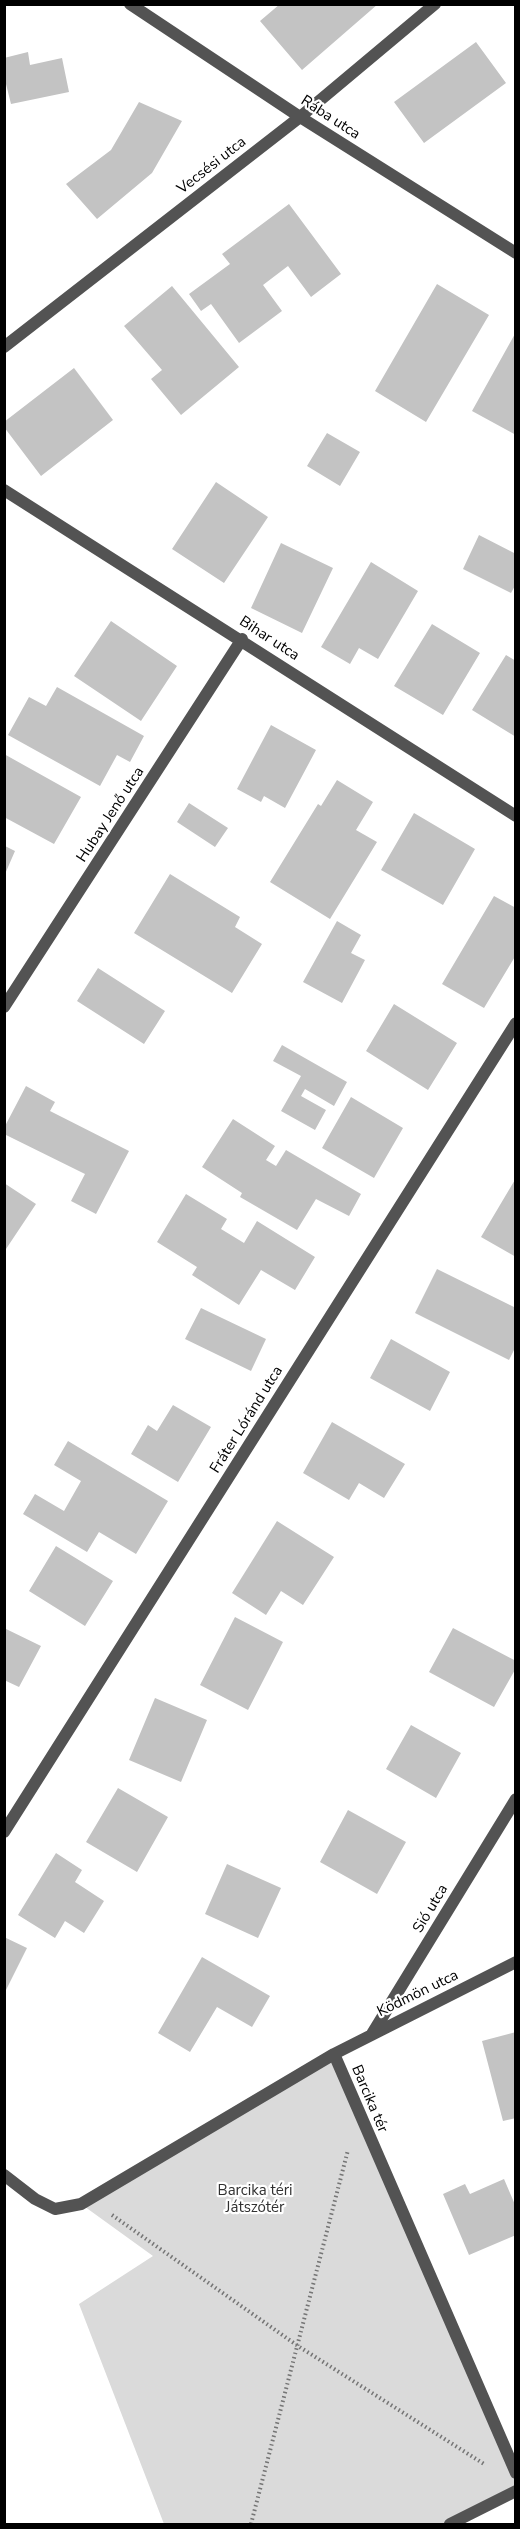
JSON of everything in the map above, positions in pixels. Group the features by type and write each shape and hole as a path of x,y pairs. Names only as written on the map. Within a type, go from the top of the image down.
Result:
{"street":[{"name":"Rába utca","path":"130,4 300,117 516,253"},
{"name":"Vecsési utca","path":"4,346 300,117 435,4"},
{"name":"Bihar utca","path":"4,490 242,639 516,816"},
{"name":"Hubay Jenő utca","path":"4,1007 242,639"},
{"name":"Fráter Lóránd utca","path":"4,1832 516,1023"},
{"name":"Sió utca","path":"372,2034 516,1799"},
{"name":"Ködmön utca","path":"334,2054 516,1962"},
{"name":"Barcika tér","path":"4,2175 35,2199 55,2209 71,2208 90,2199 334,2054 516,2473"},
{"path":"450,2524 516,2491"}],"path":[{"path":"251,2524 358,2110"},
{"path":"90,2199 298,2346 486,2465"}],"green space":[{"name":"Barcika téri Játszótér","path":"334,2054 515,2474 515,2491 449,2524 164,2524 79,2304 153,2256 81,2204"}],"building":[{"path":"280,4 378,4 302,70 260,21"},
{"path":"476,42 506,83 424,143 394,102"},
{"path":"28,52 30,65 62,58 69,92 11,104 4,76 4,58"},
{"path":"139,102 182,121 152,173 97,219 66,184 111,150"},
{"path":"289,204 341,274 311,297 288,266 263,285 282,311 239,343 211,304 201,311 189,294 230,264 222,254"},
{"path":"437,284 489,315 426,422 375,391"},
{"path":"172,286 239,367 181,415 151,379 162,370 124,326"},
{"path":"516,332 516,435 472,411"},
{"path":"74,368 113,420 41,476 4,427 4,422"},
{"path":"327,433 360,452 340,486 307,466"},
{"path":"216,482 268,517 224,583 172,549"},
{"path":"479,535 516,554 516,584 511,593 463,569"},
{"path":"281,543 333,568 302,633 251,608"},
{"path":"371,562 418,591 378,659 359,648 350,664 321,647"},
{"path":"111,621 177,666 141,721 74,676"},
{"path":"432,624 480,653 443,715 394,686"},
{"path":"506,655 516,661 516,737 472,710"},
{"path":"57,687 144,736 130,762 117,755 100,786 8,735 29,697 46,706"},
{"path":"271,725 316,750 285,808 264,796 261,802 237,789"},
{"path":"4,754 81,797 54,844 4,817"},
{"path":"337,780 373,802 356,830 377,842 330,919 270,882 318,804 321,806"},
{"path":"189,803 228,828 215,847 177,822"},
{"path":"414,813 475,849 443,905 381,870"},
{"path":"5,846 15,851 5,874"},
{"path":"170,874 240,917 235,927 262,944 232,993 134,933"},
{"path":"494,896 516,908 516,955 484,1008 442,984"},
{"path":"337,921 361,935 351,953 365,960 342,1003 303,982"},
{"path":"98,968 165,1011 144,1044 77,1001"},
{"path":"394,1004 457,1043 428,1090 366,1051"},
{"path":"282,1045 347,1082 334,1106 305,1089 301,1096 326,1110 315,1130 281,1111 301,1076 273,1061"},
{"path":"26,1086 55,1102 50,1111 129,1151 96,1214 71,1201 85,1174 4,1134 4,1128"},
{"path":"351,1097 403,1128 374,1178 322,1148"},
{"path":"233,1119 275,1146 266,1160 276,1166 286,1150 361,1194 349,1216 316,1199 297,1230 240,1197 242,1193 202,1167"},
{"path":"516,1178 516,1257 481,1237"},
{"path":"4,1183 36,1204 4,1252"},
{"path":"186,1194 227,1219 221,1229 244,1243 257,1221 315,1257 295,1290 261,1270 239,1305 192,1275 197,1267 157,1242"},
{"path":"437,1269 516,1308 516,1346 509,1360 415,1313"},
{"path":"201,1308 266,1339 251,1371 185,1339"},
{"path":"391,1339 450,1372 430,1411 370,1378"},
{"path":"173,1405 211,1427 178,1482 131,1454 148,1425 157,1431"},
{"path":"332,1422 405,1464 384,1498 359,1483 349,1500 303,1473"},
{"path":"68,1441 168,1501 136,1554 99,1532 87,1552 23,1514 35,1494 64,1511 81,1481 54,1465"},
{"path":"277,1521 334,1557 303,1605 281,1591 266,1615 232,1593"},
{"path":"56,1546 113,1581 85,1626 29,1591"},
{"path":"235,1617 283,1642 248,1710 200,1685"},
{"path":"4,1628 41,1646 19,1687 4,1680"},
{"path":"453,1628 516,1661 516,1668 494,1707 429,1672"},
{"path":"155,1698 207,1720 181,1782 129,1760"},
{"path":"411,1725 461,1753 436,1798 386,1769"},
{"path":"118,1788 168,1817 137,1872 86,1842"},
{"path":"348,1810 406,1842 377,1894 320,1862"},
{"path":"56,1853 82,1870 75,1882 104,1901 84,1933 65,1921 55,1938 18,1915"},
{"path":"227,1864 281,1888 258,1938 205,1914"},
{"path":"4,1937 27,1948 4,1994"},
{"path":"202,1957 270,1996 252,2027 217,2007 190,2052 158,2033"},
{"path":"516,2032 516,2118 503,2121 482,2041"},
{"path":"504,2179 516,2207 516,2235 469,2255 443,2194 465,2184 470,2194"}]}
